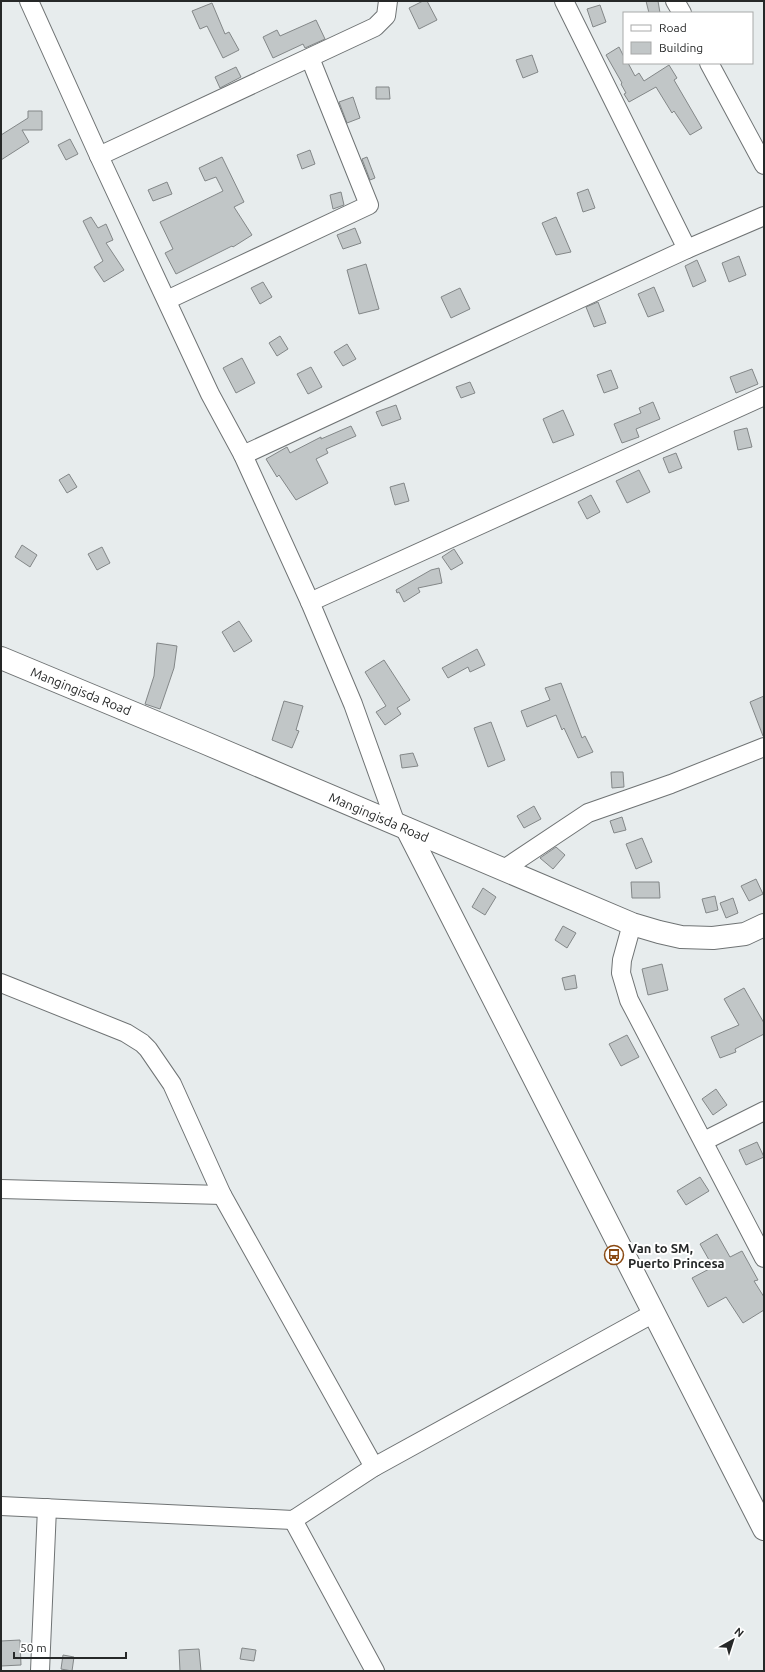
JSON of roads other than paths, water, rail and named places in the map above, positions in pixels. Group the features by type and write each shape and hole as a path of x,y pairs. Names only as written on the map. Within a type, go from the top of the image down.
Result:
{"street":[{"path":"28,1 210,394 243,455 310,602 402,826 764,1529"},
{"path":"99,156 375,27 386,16 388,1"},
{"path":"564,1 687,250"},
{"path":"675,1 681,12"},
{"path":"167,300 369,205 310,58"},
{"path":"710,64 764,165"},
{"path":"243,455 687,250 764,216"},
{"path":"310,602 764,396"},
{"name":"Mangingisda Road","path":"1,658 632,924 681,937 712,938 744,934 764,925"},
{"path":"504,869 588,814 764,747"},
{"path":"632,924 620,973 629,1000 764,1258"},
{"path":"1,983 126,1033 142,1043 148,1049 172,1084 222,1195 374,1467"},
{"path":"704,1141 764,1111"},
{"path":"1,1190 222,1195"},
{"path":"1,1506 293,1520 374,1467 654,1313"},
{"path":"40,1671 47,1508"},
{"path":"293,1520 375,1671"}],"place":[{"name":"Van to SM, Puerto Princesa","path":"614,1255"}]}
